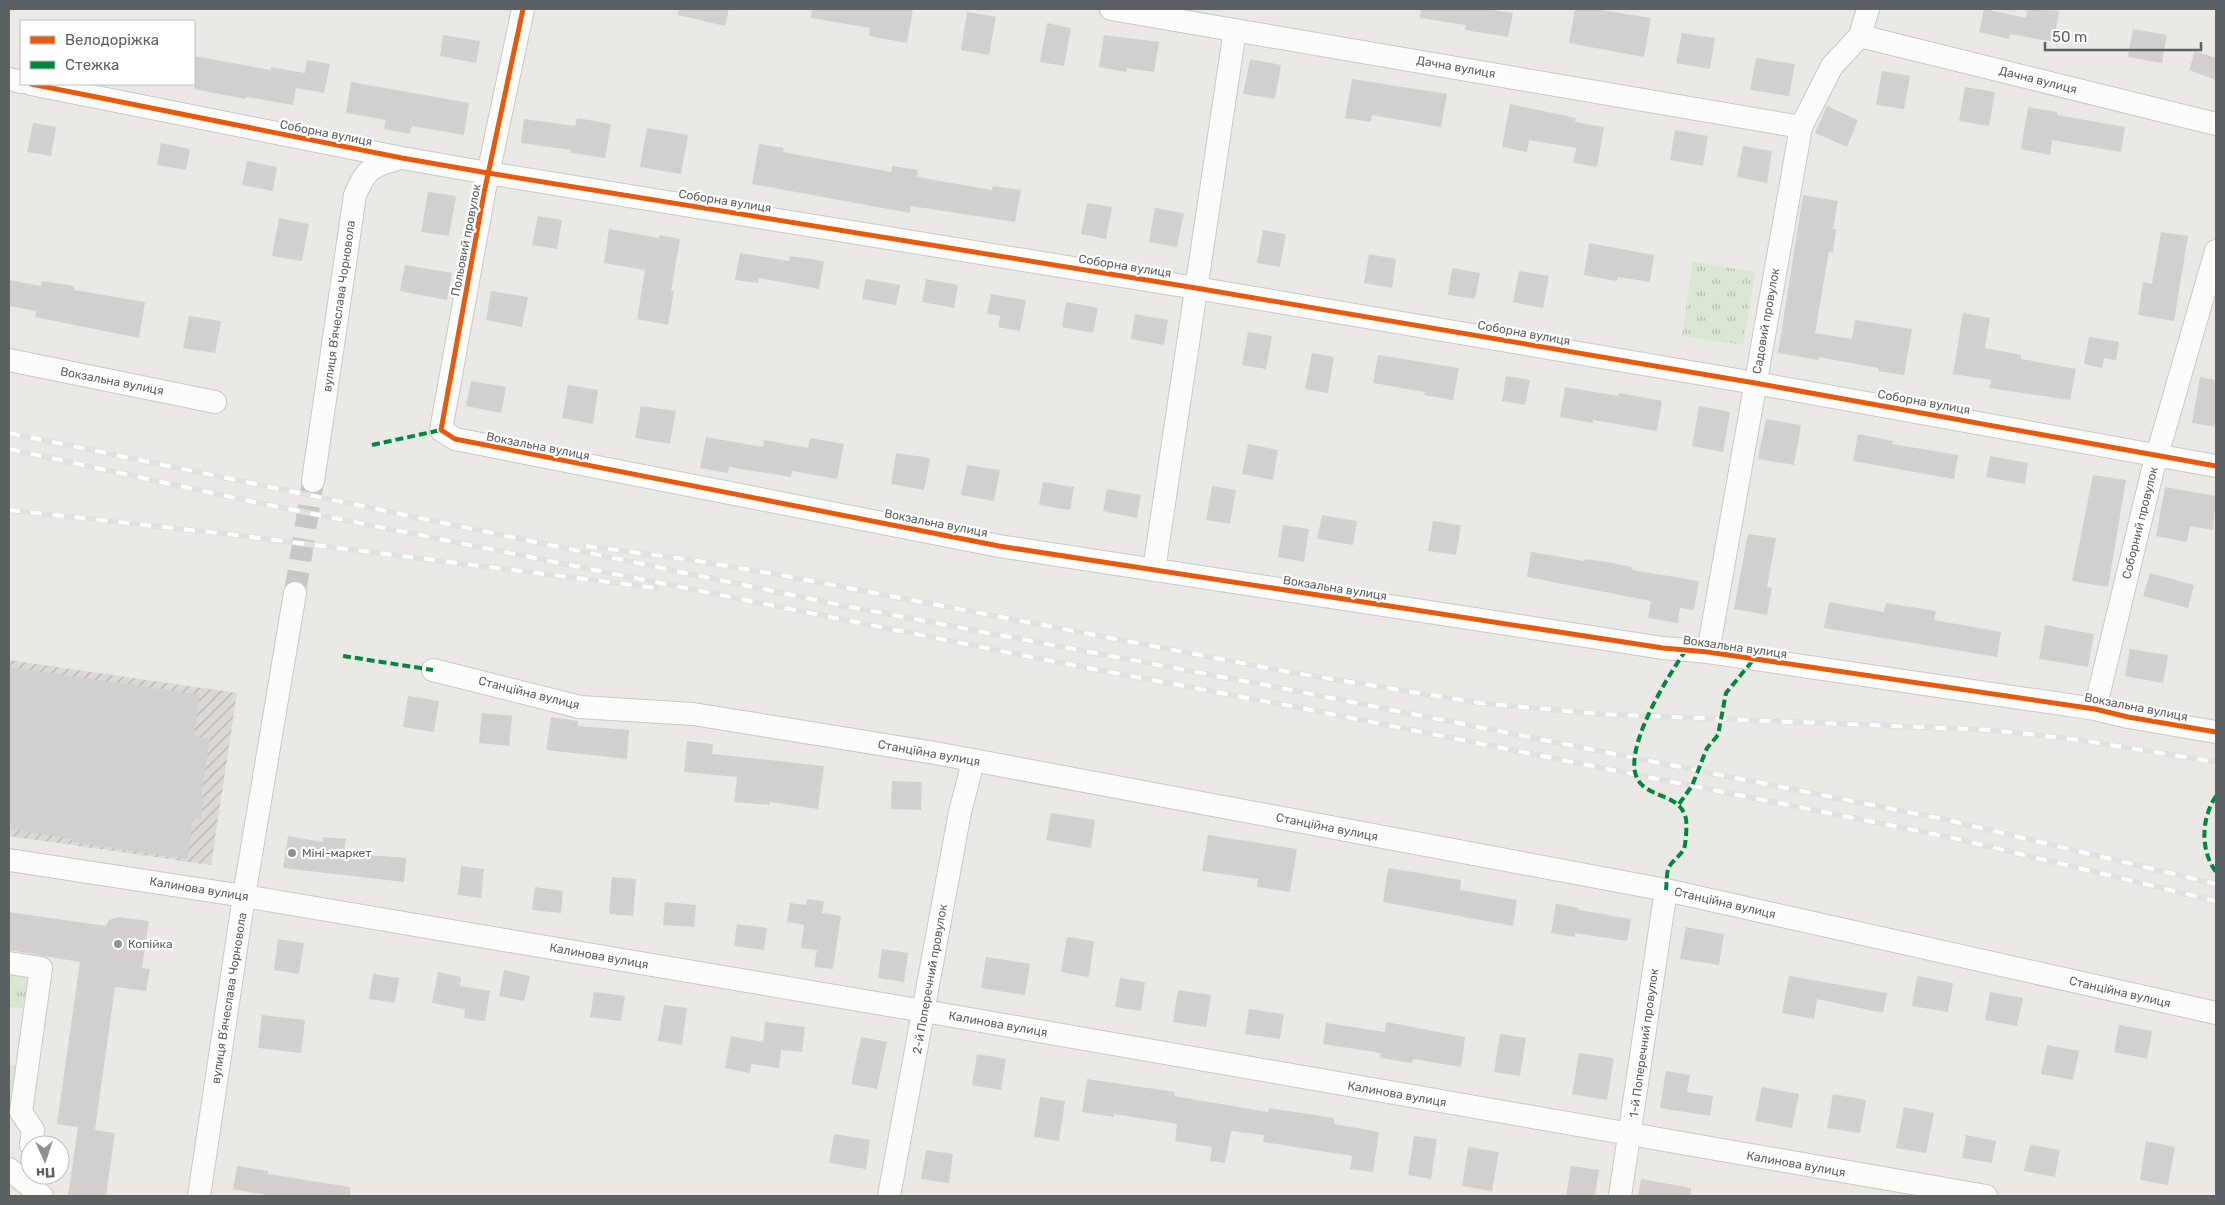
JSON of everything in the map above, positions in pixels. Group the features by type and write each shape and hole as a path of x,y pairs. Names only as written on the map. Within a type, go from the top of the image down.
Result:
{"street":[{"name":"Польовий провулок","path":"455,439 441,430 488,173 523,9"},
{"name":"Дачна вулиця","path":"1111,9 1801,127"},
{"name":"Садовий провулок","path":"1708,652 1801,127 1832,66 1860,36 1868,9"},
{"path":"1154,570 1235,30"},
{"name":"Дачна вулиця","path":"1860,36 2216,124"},
{"name":"Соборна вулиця","path":"36,85 402,158 1196,288 1755,383 2158,454 2216,466"},
{"path":"328,143 348,158 355,176 355,195"},
{"name":"вулиця Вʼячеслава Чорновола","path":"313,481 355,195 363,176 376,165 402,158"},
{"name":"Соборний провулок","path":"2095,709 2158,454 2216,252"},
{"name":"Вокзальна вулиця","path":"9,360 216,402"},
{"name":"Вокзальна вулиця","path":"455,439 999,546 1653,646 1708,652 2095,709 2128,717 2216,732"},
{"name":"вулиця Вʼячеслава Чорновола","path":"199,1196 244,896 295,593"},
{"name":"Станційна вулиця","path":"433,670 580,706 693,714 935,753 974,762 1666,890 2216,1013"},
{"name":"2-й Поперечний провулок","path":"889,1196 960,812 974,762"},
{"name":"Калинова вулиця","path":"9,860 244,896 924,1011 1630,1136 1986,1196"},
{"name":"1-й Поперечний провулок","path":"1620,1196 1666,890"},
{"path":"9,963 42,968 21,1112 32,1130 32,1135"}],"shaded area":[{"path":"9,660 237,693 211,865 9,836"}],"green space":[{"path":"1693,262 1755,272 1743,345 1682,336"},
{"path":"9,972 28,974 23,1008 9,1007"},
{"path":"9,1065 21,1066 15,1104 9,1103"}],"building":[{"path":"679,9 729,9 725,26 678,15"},
{"path":"812,9 913,9 907,43 869,36 870,28 811,18"},
{"path":"1421,9 1486,9 1513,13 1508,37 1465,30 1466,25 1420,18"},
{"path":"1575,9 1594,9 1651,18 1644,57 1569,43"},
{"path":"1984,9 2026,18 2027,9 2059,11 2054,42 2010,34 2009,39 1979,32"},
{"path":"967,12 996,17 989,55 961,50"},
{"path":"1047,23 1071,28 1064,66 1040,62"},
{"path":"2133,29 2167,35 2162,63 2128,57"},
{"path":"1682,33 1715,38 1710,69 1676,63"},
{"path":"443,35 480,41 476,63 440,56"},
{"path":"1104,35 1159,42 1154,72 1127,68 1126,72 1099,67"},
{"path":"2195,51 2216,58 2216,80 2189,70"},
{"path":"195,56 271,70 271,67 305,73 307,60 330,64 324,93 296,88 293,105 246,97 245,99 194,89"},
{"path":"1756,58 1795,64 1789,96 1750,90"},
{"path":"1250,59 1281,65 1275,99 1243,94"},
{"path":"1882,71 1910,76 1904,109 1876,105"},
{"path":"1352,79 1447,94 1441,127 1372,115 1371,122 1345,118"},
{"path":"351,82 469,103 464,135 412,126 410,134 384,129 386,120 346,113"},
{"path":"1965,87 1995,92 1989,126 1959,121"},
{"path":"1510,104 1576,118 1575,122 1604,127 1597,167 1573,163 1576,148 1529,140 1527,152 1502,147"},
{"path":"1827,106 1858,120 1847,147 1815,133"},
{"path":"2028,107 2057,112 2057,115 2125,127 2121,152 2052,140 2050,155 2021,149"},
{"path":"577,118 611,124 605,158 571,153 571,150 521,143 524,119 575,126"},
{"path":"33,123 56,127 51,156 27,152"},
{"path":"647,128 688,135 681,174 640,167"},
{"path":"1675,130 1708,136 1703,166 1670,160"},
{"path":"161,143 190,149 186,170 157,165"},
{"path":"759,144 784,148 783,152 891,172 892,166 918,170 917,177 992,190 993,186 1021,190 1015,222 911,206 910,213 752,184"},
{"path":"1743,146 1772,151 1767,183 1737,177"},
{"path":"247,161 277,167 273,191 242,185"},
{"path":"428,192 456,196 449,236 421,232"},
{"path":"1803,195 1838,201 1833,229 1836,229 1833,252 1829,251 1815,333 1852,339 1855,320 1912,329 1904,375 1819,357 1818,360 1778,353"},
{"path":"1087,203 1112,207 1106,239 1081,234"},
{"path":"1155,208 1184,213 1177,247 1149,242"},
{"path":"538,216 562,220 557,249 532,245"},
{"path":"279,218 309,224 302,261 272,256"},
{"path":"609,229 659,238 660,235 680,239 671,291 674,291 668,325 637,319 645,270 604,263"},
{"path":"1263,230 1286,234 1280,267 1257,263"},
{"path":"2161,232 2188,236 2174,321 2138,315 2143,282 2152,284"},
{"path":"1589,243 1654,255 1650,282 1618,277 1617,281 1584,275"},
{"path":"740,253 789,261 790,256 824,261 819,289 759,278 758,283 735,280"},
{"path":"1369,254 1396,259 1392,288 1364,283"},
{"path":"405,265 452,273 447,300 400,291"},
{"path":"1452,268 1480,273 1475,299 1448,295"},
{"path":"1519,271 1549,276 1543,308 1513,302"},
{"path":"866,279 900,285 896,305 862,299"},
{"path":"926,279 958,285 954,308 922,302"},
{"path":"9,280 41,286 42,281 74,286 74,290 145,302 139,338 35,317 36,311 9,306"},
{"path":"491,291 528,297 522,327 486,320"},
{"path":"991,294 1026,300 1020,331 998,327 1000,316 987,314"},
{"path":"1066,302 1098,308 1093,333 1062,327"},
{"path":"1963,313 1990,318 1985,348 2021,355 2021,359 2076,369 2070,400 1989,388 1991,380 1953,374"},
{"path":"1135,314 1168,320 1164,345 1131,339"},
{"path":"189,316 221,321 215,353 183,348"},
{"path":"1248,332 1272,336 1266,369 1242,365"},
{"path":"2089,337 2119,342 2116,360 2104,358 2102,368 2084,364"},
{"path":"1312,353 1334,357 1328,393 1305,389"},
{"path":"1378,355 1459,368 1453,400 1424,395 1425,392 1373,383"},
{"path":"1506,376 1530,380 1525,405 1502,401"},
{"path":"2200,377 2216,380 2216,427 2192,423"},
{"path":"471,381 506,387 501,413 466,406"},
{"path":"568,385 598,390 593,424 562,418"},
{"path":"1565,387 1618,396 1619,393 1662,401 1657,431 1593,420 1593,423 1560,417"},
{"path":"641,406 676,411 670,444 635,438"},
{"path":"1699,406 1730,412 1723,452 1692,446"},
{"path":"1766,419 1801,425 1794,465 1758,459"},
{"path":"1858,434 1893,441 1892,444 1958,455 1954,479 1853,461"},
{"path":"706,437 763,447 764,440 808,448 810,438 844,444 837,479 792,471 791,477 729,467 728,473 700,468"},
{"path":"1248,444 1278,450 1273,480 1242,474"},
{"path":"896,453 930,458 924,490 891,484"},
{"path":"1990,456 2028,463 2025,484 1986,477"},
{"path":"967,465 1000,470 994,501 961,495"},
{"path":"2093,475 2126,480 2108,587 2072,581"},
{"path":"1043,482 1074,487 1070,510 1039,505"},
{"path":"1212,486 1236,490 1230,524 1206,520"},
{"path":"2165,487 2216,496 2213,530 2190,526 2187,542 2156,536"},
{"path":"1107,489 1141,495 1137,518 1103,511"},
{"path":"1322,515 1357,521 1353,545 1317,539"},
{"path":"1433,521 1461,525 1456,555 1428,551"},
{"path":"1283,525 1309,529 1304,562 1278,557"},
{"path":"1748,534 1776,538 1767,587 1772,588 1767,615 1734,609"},
{"path":"1531,552 1584,561 1585,559 1607,562 1632,567 1632,570 1699,581 1694,610 1680,608 1678,623 1648,618 1651,601 1527,577"},
{"path":"2150,573 2194,585 2188,608 2143,596"},
{"path":"1829,602 1884,612 1886,603 1936,611 1934,620 2001,632 1997,657 1824,628"},
{"path":"2045,625 2094,634 2088,667 2039,659"},
{"path":"2130,649 2168,655 2163,683 2125,676"},
{"path":"9,667 200,695 194,736 210,739 201,796 204,797 201,819 193,818 187,859 72,842 72,839 9,829"},
{"path":"408,696 439,701 434,732 403,727"},
{"path":"482,713 512,716 509,746 479,743"},
{"path":"551,717 578,721 578,726 629,730 627,759 546,750"},
{"path":"687,741 713,744 712,754 824,766 818,809 770,802 770,805 734,802 737,777 684,772"},
{"path":"892,781 922,782 921,810 891,809"},
{"path":"1051,813 1095,820 1091,848 1046,840"},
{"path":"1208,835 1297,849 1290,892 1257,887 1258,879 1202,871"},
{"path":"288,836 323,842 323,837 346,839 344,853 406,858 404,882 283,868"},
{"path":"461,866 484,869 481,898 458,895"},
{"path":"1388,868 1461,880 1460,890 1517,900 1513,926 1383,902"},
{"path":"612,877 636,879 633,916 609,914"},
{"path":"535,887 563,891 561,913 532,910"},
{"path":"807,899 824,901 822,913 841,916 833,969 814,967 817,950 801,948 804,925 787,922 790,903 806,905"},
{"path":"665,902 696,905 694,927 663,925"},
{"path":"1556,904 1631,919 1627,941 1575,933 1575,937 1551,933"},
{"path":"9,912 106,926 109,920 118,917 149,921 142,968 150,969 146,991 115,987 95,1130 115,1133 106,1196 68,1196 78,1127 57,1124 80,962 9,950"},
{"path":"737,924 767,928 764,950 734,946"},
{"path":"1686,927 1724,934 1719,965 1680,959"},
{"path":"1067,937 1094,941 1089,977 1061,972"},
{"path":"278,939 304,943 299,974 274,970"},
{"path":"882,949 908,953 904,982 878,978"},
{"path":"986,957 1030,964 1025,995 981,988"},
{"path":"504,970 530,976 524,1001 499,996"},
{"path":"438,972 461,977 460,986 490,991 485,1021 464,1018 465,1009 432,1003"},
{"path":"373,974 399,978 395,1003 369,999"},
{"path":"1789,976 1887,993 1883,1013 1817,999 1814,1019 1782,1013"},
{"path":"1917,976 1953,983 1948,1012 1912,1006"},
{"path":"1120,978 1145,982 1141,1011 1115,1007"},
{"path":"1178,990 1211,995 1206,1027 1173,1022"},
{"path":"594,992 625,996 621,1021 590,1017"},
{"path":"1990,992 2023,998 2017,1026 1985,1020"},
{"path":"664,1005 687,1008 682,1045 658,1041"},
{"path":"1249,1009 1284,1014 1280,1039 1245,1034"},
{"path":"262,1015 305,1020 301,1053 258,1048"},
{"path":"765,1022 805,1027 802,1052 781,1050 779,1068 751,1064 750,1073 725,1068 731,1036 763,1042"},
{"path":"1386,1022 1465,1037 1461,1067 1413,1059 1412,1063 1380,1058 1381,1053 1323,1044 1326,1023 1385,1032"},
{"path":"2119,1025 2152,1031 2147,1059 2114,1052"},
{"path":"1500,1034 1526,1038 1520,1076 1494,1072"},
{"path":"861,1037 887,1042 877,1089 851,1084"},
{"path":"2047,1045 2079,1051 2073,1080 2041,1074"},
{"path":"1579,1053 1614,1058 1607,1100 1572,1094"},
{"path":"977,1054 1006,1059 1001,1090 972,1085"},
{"path":"1666,1071 1690,1075 1687,1092 1713,1096 1710,1116 1660,1108"},
{"path":"1087,1079 1175,1092 1174,1096 1268,1112 1269,1108 1334,1118 1334,1124 1379,1132 1373,1172 1350,1169 1352,1156 1263,1142 1264,1135 1231,1131 1225,1163 1210,1161 1212,1147 1175,1141 1177,1124 1114,1114 1114,1117 1082,1112"},
{"path":"1762,1087 1799,1094 1792,1128 1755,1121"},
{"path":"1833,1094 1866,1100 1860,1133 1827,1128"},
{"path":"1040,1097 1065,1101 1059,1141 1034,1137"},
{"path":"1904,1107 1934,1113 1926,1153 1896,1148"},
{"path":"834,1134 870,1140 866,1169 829,1163"},
{"path":"1966,1135 1996,1141 1992,1163 1962,1158"},
{"path":"1414,1136 1437,1139 1431,1179 1408,1175"},
{"path":"2146,1141 2175,1147 2168,1185 2140,1180"},
{"path":"2030,1145 2060,1150 2055,1177 2024,1171"},
{"path":"1468,1147 1499,1152 1492,1191 1462,1186"},
{"path":"926,1150 953,1154 949,1183 921,1179"},
{"path":"237,1166 268,1171 268,1174 350,1187 350,1196 272,1196 233,1189"},
{"path":"1571,1166 1599,1170 1595,1196 1566,1196"},
{"path":"1641,1179 1691,1188 1691,1196 1638,1196"}],"tunnel":[{"path":"295,593 313,481"}],"railway":[{"path":"9,433 845,606 1281,688 1943,819 2216,884"},
{"path":"9,449 254,502 1949,837 2216,901"},
{"path":"9,510 227,534 656,588"},
{"path":"586,546 692,560 780,575 1289,672 1480,703 1600,714 1991,730 2080,740 2216,762"}],"marked path":[{"path":"372,445 441,430"},
{"path":"1666,890 1669,867 1684,849 1686,819 1683,811 1674,802 1642,785 1635,773 1635,757 1639,737 1658,696 1686,650"},
{"path":"343,656 433,670"},
{"path":"1679,804 1692,786 1707,748 1718,735 1726,693 1754,659"},
{"path":"2216,796 2207,814 2204,834 2207,854 2216,872"}],"cycle path":[{"path":"523,9 484,193 441,430 455,439 999,546 1663,648 1708,652 2095,709 2128,717 2216,732"},
{"path":"36,85 402,158 1196,288 1755,383 2216,466"}],"place":[{"name":"Міні-маркет","path":"292,853"},
{"name":"Копійка","path":"118,944"}]}
